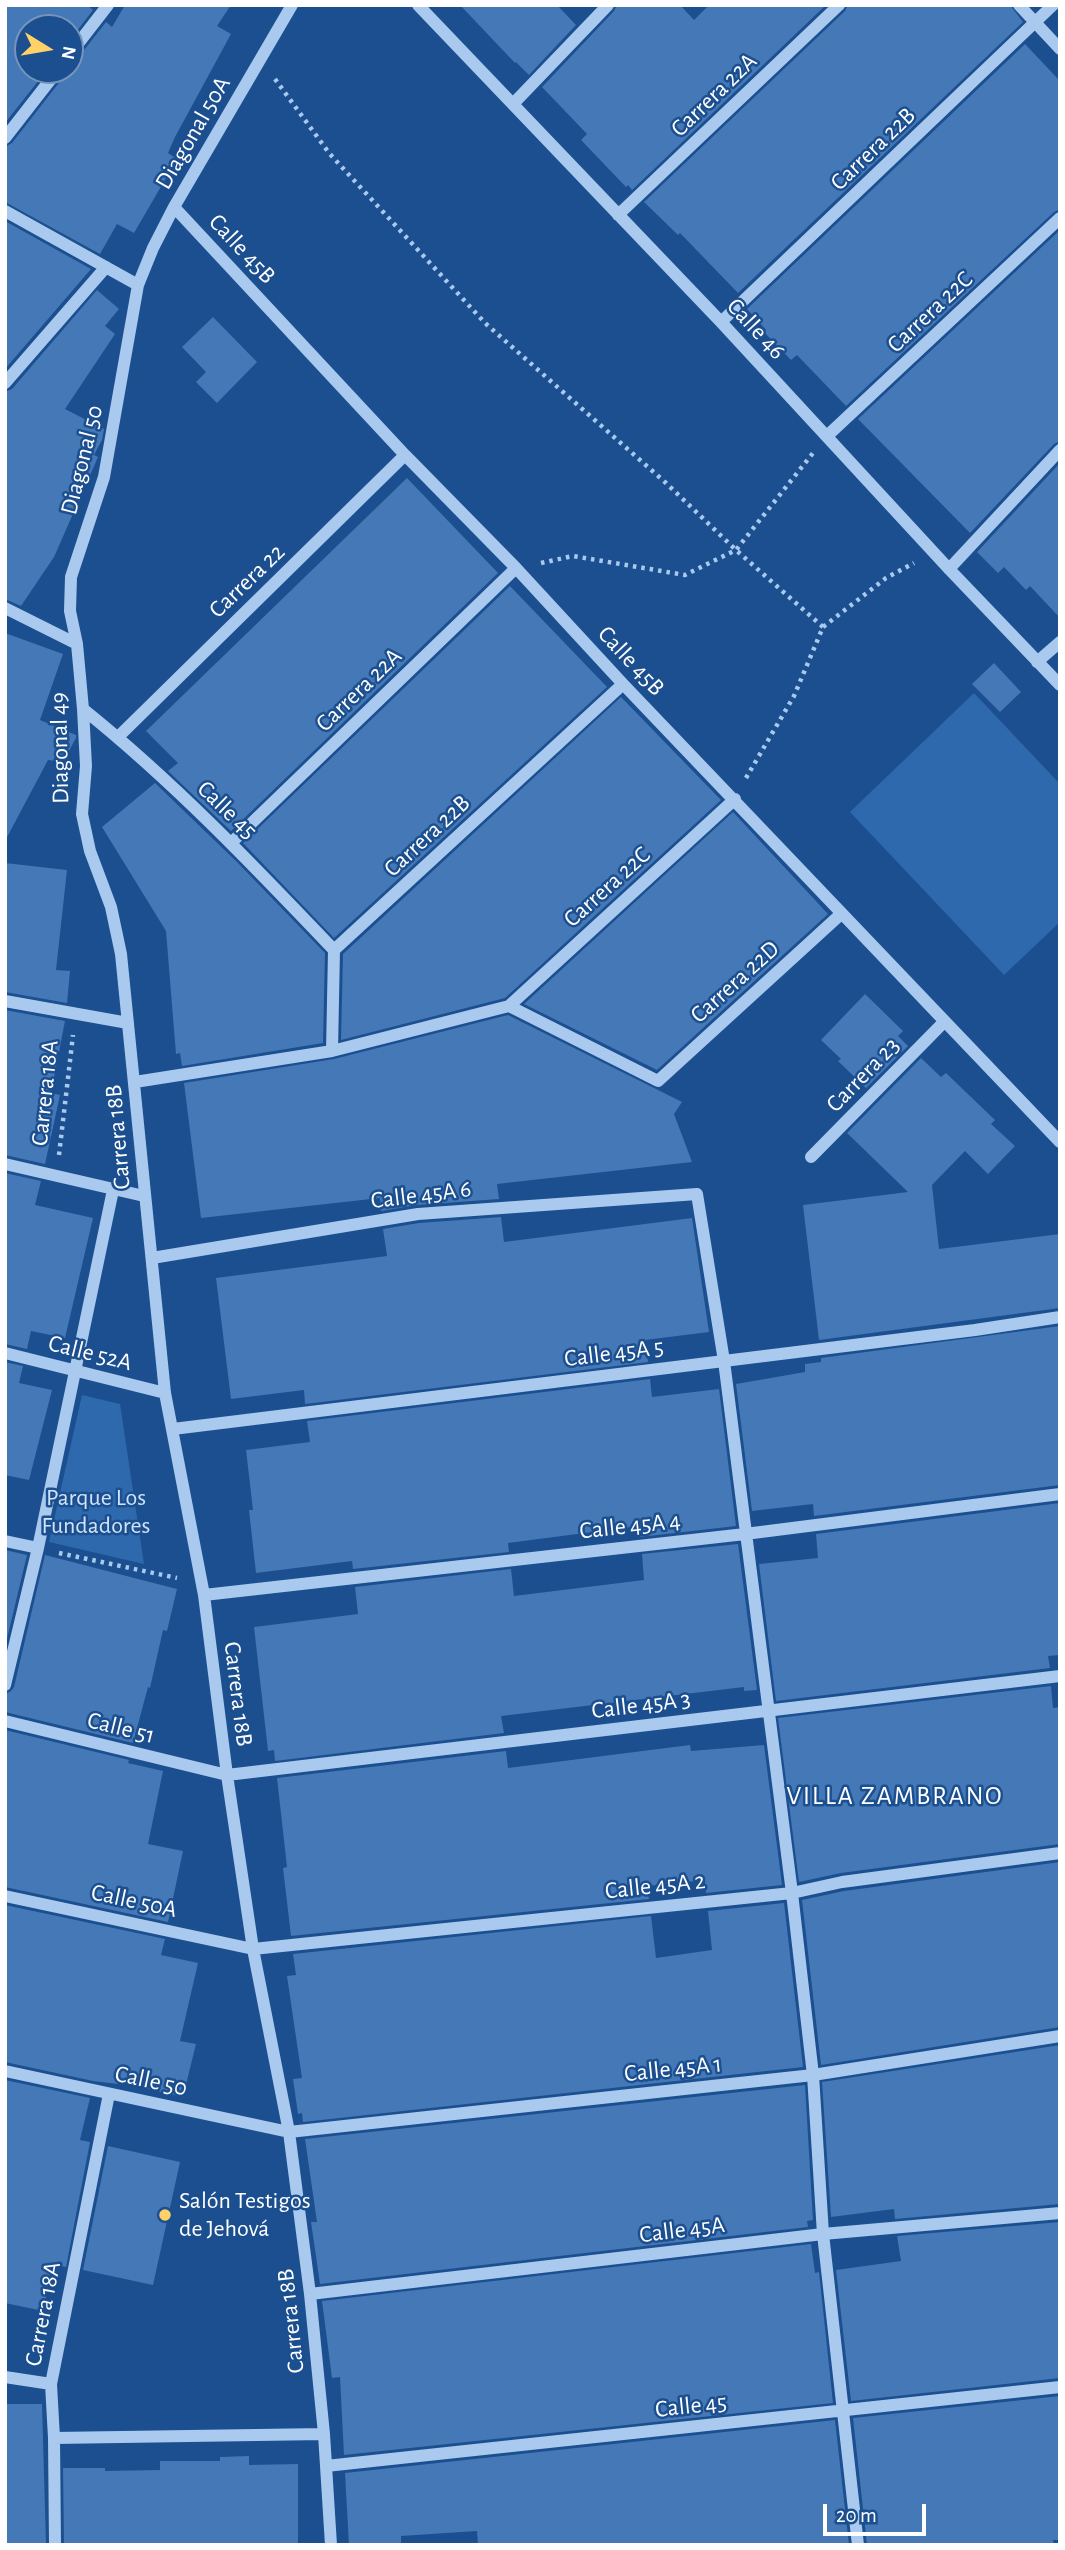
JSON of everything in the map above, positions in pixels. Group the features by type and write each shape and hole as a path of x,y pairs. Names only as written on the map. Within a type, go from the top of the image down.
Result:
{"street":[{"path":"84,36 108,5"},
{"name":"Diagonal 50A","path":"138,285 174,207 292,5"},
{"name":"Calle 46","path":"418,5 721,322 1060,685"},
{"path":"513,104 608,5"},
{"name":"Carrera 22A","path":"618,215 839,5"},
{"path":"1019,5 1060,49"},
{"name":"Carrera 22B","path":"721,322 1053,5"},
{"path":"5,138 47,84"},
{"name":"Calle 45B","path":"174,207 405,455 516,568 623,684 1060,1142"},
{"path":"5,211 138,285"},
{"name":"Carrera 22C","path":"827,436 1060,218"},
{"path":"5,383 106,267"},
{"name":"Diagonal 50","path":"77,644 70,611 71,577 104,477 138,285"},
{"path":"949,569 1060,450"},
{"name":"Carrera 22","path":"118,737 405,455"},
{"name":"Carrera 22A","path":"232,842 516,568"},
{"path":"5,608 77,644"},
{"path":"1037,662 1060,642"},
{"name":"Diagonal 49","path":"77,644 86,766 82,814 90,851"},
{"name":"Carrera 22B","path":"334,950 623,684"},
{"name":"Calle 45","path":"83,709 118,737 232,842 334,950"},
{"name":"Carrera 22C","path":"509,1006 734,799"},
{"name":"Carrera 18B","path":"90,851 111,907 121,954 165,1394 203,1589 253,1949 289,2132 310,2294 324,2434 331,2545"},
{"name":"Carrera 22D","path":"509,1006 658,1082 841,914"},
{"path":"332,1051 334,950"},
{"path":"5,1001 128,1023"},
{"path":"135,1082 332,1051 509,1006"},
{"name":"Carrera 23","path":"811,1157 944,1022"},
{"path":"5,1164 144,1196"},
{"path":"5,1685 38,1548 113,1191"},
{"name":"Calle 45A 6","path":"152,1258 418,1214 696,1194 724,1361"},
{"name":"Calle 45A 5","path":"173,1429 975,1330 1060,1317"},
{"name":"Calle 52A","path":"5,1353 165,1394"},
{"path":"724,1361 813,2075 823,2234 858,2545"},
{"name":"Calle 45A 4","path":"203,1589 745,1534 1060,1494"},
{"path":"5,1541 38,1548"},
{"name":"Calle 45A 3","path":"227,1775 1060,1676"},
{"name":"Calle 51","path":"5,1721 227,1775"},
{"name":"Calle 45A 2","path":"253,1949 792,1893 842,1882 1060,1853"},
{"name":"Calle 50A","path":"5,1896 253,1949"},
{"name":"Calle 45A 1","path":"289,2132 813,2075 1060,2036"},
{"name":"Calle 50","path":"5,2071 289,2132"},
{"name":"Carrera 18A","path":"55,2545 51,2384 109,2094"},
{"name":"Calle 45A","path":"310,2294 823,2234 1060,2213"},
{"path":"5,2377 51,2384"},
{"name":"Calle 45","path":"326,2466 1060,2387"},
{"path":"54,2438 324,2434"}],"path":[{"path":"260,59 329,153 485,323 823,627"},
{"path":"516,568 573,556 685,575 736,550 827,436"},
{"path":"734,799 794,696 823,627 886,578 934,553"},
{"name":"Carrera 18A","path":"57,1177 75,1013"},
{"path":"38,1548 203,1589"}],"green space":[{"path":"974,693 1060,784 1060,922 1004,975 850,812"},
{"name":"Parque Los Fundadores","path":"82,1395 120,1404 144,1564 49,1542"}],"building":[{"path":"5,5 87,5 93,10 84,22 84,14 14,14 14,84 36,84 5,123"},
{"path":"125,5 231,5 217,26 231,34 168,153 177,159 134,233 117,224 100,254 5,202 5,147 12,143 58,84 84,84 84,50 106,22 112,27"},
{"path":"460,5 557,5 576,25 529,75"},
{"path":"617,5 680,5 694,20 709,5 826,5 632,190 581,140 587,134 542,87"},
{"path":"848,5 1010,5 1023,22 738,293 680,233 678,235 644,202 845,11"},
{"path":"1025,44 1060,81 1060,209 846,406 797,355 791,360 764,332 766,330 747,309"},
{"path":"5,221 91,269 5,369"},
{"path":"1060,230 1060,441 1054,444 970,533 858,419"},
{"path":"97,290 119,309 105,326 115,334 65,409 104,429 94,455 98,457 54,557 21,606 5,599 5,392 12,389"},
{"path":"213,317 257,362 217,403 196,382 206,372 182,347"},
{"path":"1060,463 1060,618 1030,586 1026,590 1004,567 998,573 977,552"},
{"path":"407,478 498,573 231,831 168,771 178,763 146,731"},
{"path":"510,586 607,687 334,938 243,843"},
{"path":"5,633 63,654 40,720 76,735 76,738 63,762 48,760 5,841"},
{"path":"994,663 1021,692 1000,712 972,684"},
{"path":"621,697 721,800 505,998 341,1040 343,954"},
{"path":"155,783 237,862 325,953 323,1043 182,1066 180,1053 176,1054 166,931 102,827"},
{"path":"733,812 828,914 657,1070 524,1004"},
{"path":"5,863 67,870 56,970 70,971 67,1003 5,992"},
{"path":"865,994 903,1031 898,1036 908,1046 866,1088 821,1040"},
{"path":"5,1010 65,1021 51,1093 60,1095 45,1164 5,1155"},
{"path":"508,1015 682,1102 674,1114 692,1162 497,1184 499,1199 417,1205 381,1211 380,1198 201,1218 184,1083 334,1059"},
{"path":"921,1058 941,1077 946,1073 995,1120 991,1124 1015,1146 988,1174 965,1151 932,1185 939,1249 1060,1234 1060,1308 819,1340 803,1205 908,1192 847,1133"},
{"path":"5,1173 41,1181 35,1205 93,1218 65,1338 31,1331 27,1349 5,1344"},
{"path":"501,1217 504,1242 692,1218 709,1332 645,1340 648,1362 305,1404 304,1390 231,1399 216,1278 387,1256 383,1229 419,1223"},
{"path":"1060,1326 1060,1485 814,1516 813,1504 752,1511 736,1384 805,1372 805,1364 821,1362 821,1358"},
{"path":"5,1362 23,1366 19,1383 52,1390 29,1480 5,1475"},
{"path":"650,1379 652,1397 719,1389 736,1526 640,1537 639,1526 508,1543 509,1552 353,1569 352,1561 256,1573 249,1510 253,1510 246,1450 310,1442 307,1421"},
{"path":"1060,1503 1060,1655 1048,1656 1050,1668 776,1701 759,1564 818,1558 816,1534"},
{"path":"738,1544 757,1690 744,1691 744,1687 501,1716 504,1733 275,1761 274,1750 268,1751 254,1627 358,1614 355,1587 511,1569 514,1596 644,1580 642,1554"},
{"path":"5,1550 27,1555 5,1647"},
{"path":"45,1555 177,1589 167,1631 163,1630 150,1688 148,1687 133,1743 5,1712 5,1694 14,1687"},
{"path":"1051,1686 1053,1708 1060,1707 1060,1844 841,1873 799,1882 778,1718"},
{"path":"5,1730 129,1760 128,1763 163,1771 148,1844 183,1851 168,1922 5,1887"},
{"path":"690,1745 691,1751 764,1745 782,1885 706,1893 705,1880 647,1886 649,1899 291,1936 283,1868 287,1867 277,1778 506,1751 508,1768"},
{"path":"1060,1862 1060,2027 821,2065 802,1900 844,1891"},
{"path":"784,1903 803,2067 303,2122 302,2113 298,2114 293,2079 302,2078 287,1976 296,1975 293,1954 651,1916 656,1958 712,1950 708,1911"},
{"path":"5,1905 165,1939 161,1955 198,1963 180,2041 196,2044 183,2097 118,2082 93,2081 5,2062"},
{"path":"1060,2045 1060,2204 895,2219 894,2209 831,2217 822,2082"},
{"path":"5,2080 90,2098 80,2140 90,2142 66,2267 53,2264 43,2311 5,2303"},
{"path":"805,2085 813,2220 807,2221 808,2227 320,2284 311,2222 317,2222 305,2139"},
{"path":"108,2146 180,2162 153,2285 83,2270"},
{"path":"1060,2222 1060,2378 851,2401 836,2270 901,2261 897,2236"},
{"path":"811,2244 815,2273 819,2272 833,2403 344,2455 340,2377 332,2378 322,2301"},
{"path":"1060,2396 1060,2540 1053,2540 1054,2545 867,2545 853,2418"},
{"path":"5,2404 42,2404 46,2544 5,2545"},
{"path":"835,2420 849,2545 478,2545 477,2531 401,2536 401,2545 349,2545 345,2473"},
{"path":"249,2456 249,2465 298,2464 298,2545 64,2544 63,2468 105,2468 105,2471 160,2470 160,2461 220,2461 220,2457"}],"place":[{"name":"Salón Testigos de Jehová","path":"165,2215"}],"district":[{"name":"VILLA ZAMBRANO","path":"895,1796"}]}
